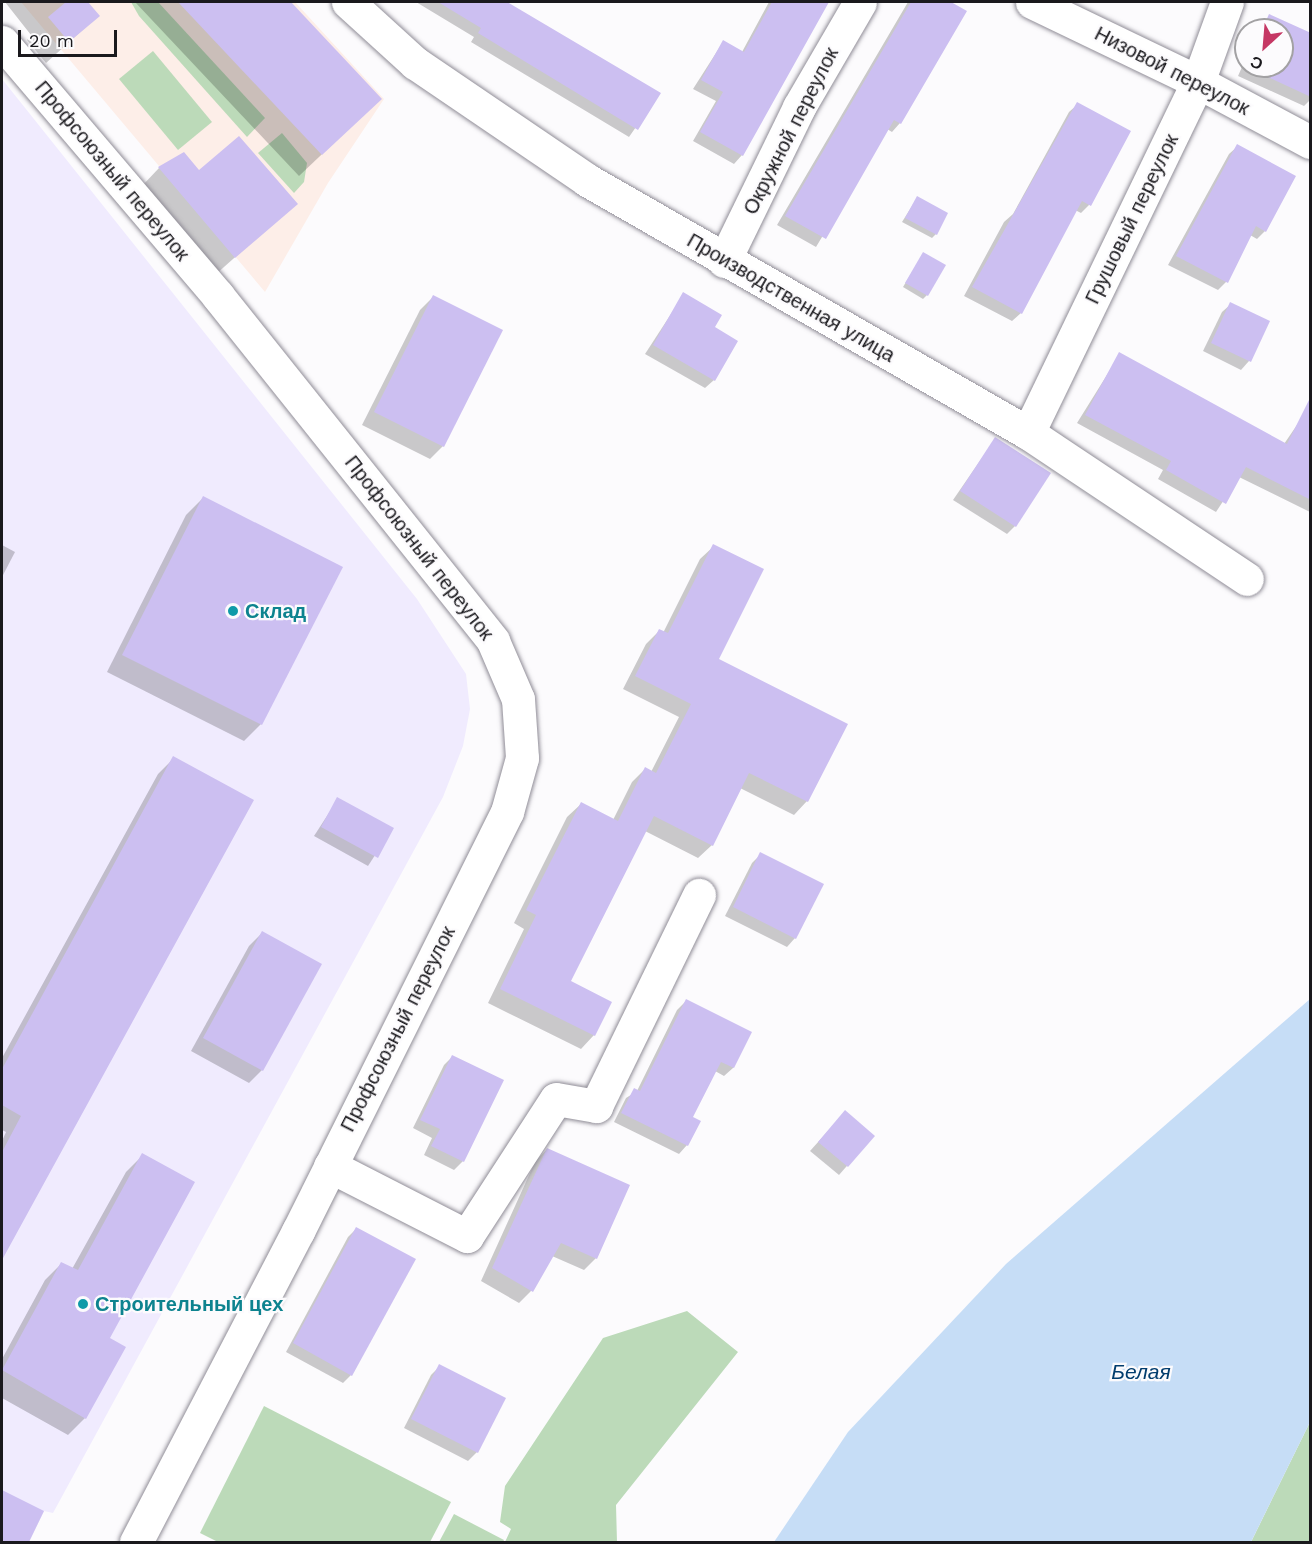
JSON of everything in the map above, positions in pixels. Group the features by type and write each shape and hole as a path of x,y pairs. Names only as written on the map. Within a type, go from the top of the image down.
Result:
{"street":[{"name":"Производственная улица","path":"348,2 415,63 587,180 724,261 1028,433 1247,579"},
{"name":"Окружной переулок","path":"724,261 800,107 860,2"},
{"name":"Низовой переулок","path":"1032,2 1198,82 1311,142"},
{"name":"Грушовый переулок","path":"1028,433 1198,82 1227,2"},
{"name":"Профсоюзный переулок","path":"2,42 218,296 486,632 518,699 522,758 507,812 330,1166 136,1542"},
{"path":"330,1166 466,1236 556,1099 596,1106 699,895"}],"shaded area":[{"path":"21,2 295,2 384,99 328,183 265,292"},
{"path":"2,79 417,599 466,674 470,709 463,746 443,797 53,1513 44,1511 29,1542 2,1542"}],"green space":[{"path":"131,2 158,2 265,118 247,137 139,16"},
{"path":"153,51 212,122 178,150 119,79"},
{"path":"282,133 307,163 304,182 294,193 258,153"},
{"path":"687,1311 738,1352 616,1505 617,1542 505,1542 511,1529 500,1522 505,1486 603,1338"},
{"path":"264,1406 451,1502 430,1542 218,1542 200,1533"},
{"path":"1310,1422 1310,1542 1251,1542"},
{"path":"454,1514 504,1540 503,1542 439,1542"}],"water":[{"name":"Белая","path":"1310,999 1310,1422 1251,1542 774,1542 848,1432 1006,1264"}],"building":[{"path":"66,2 88,2 100,16 69,42 48,17"},
{"path":"178,2 291,2 382,99 322,155"},
{"path":"438,2 507,2 661,93 638,130 478,33 481,28"},
{"path":"772,2 829,2 743,156 700,132 723,92 701,80 723,40 744,52"},
{"path":"911,2 951,2 967,11 901,124 894,120 826,239 785,216"},
{"path":"1294,25 1311,33 1311,97 1270,78 1294,78"},
{"path":"1077,102 1131,131 1091,206 1082,201 1022,314 972,287"},
{"path":"239,136 298,204 235,258 158,167 184,152 199,170"},
{"path":"1237,144 1296,176 1266,232 1256,226 1228,283 1176,256"},
{"path":"917,196 948,213 937,235 905,218"},
{"path":"923,252 946,265 928,296 905,283"},
{"path":"683,292 722,315 715,327 738,341 715,381 653,345"},
{"path":"433,295 503,330 444,447 374,412"},
{"path":"1230,302 1270,321 1251,362 1211,343"},
{"path":"1119,352 1287,444 1311,396 1311,500 1246,467 1226,504 1166,470 1171,461 1085,415"},
{"path":"995,437 1051,473 1016,527 960,491"},
{"name":"Склад","path":"203,496 343,567 262,725 122,655"},
{"path":"713,544 764,569 719,659 848,724 808,802 749,773 713,846 654,816 571,981 612,1002 595,1036 500,989 536,915 526,910 581,802 618,821 645,767 656,773 691,704 635,676 659,629 668,633"},
{"path":"173,756 254,800 2,1260 2,1152 21,1116 2,1105 2,1069"},
{"path":"337,797 394,828 378,858 321,827"},
{"path":"760,852 824,884 796,939 733,907"},
{"path":"262,931 322,964 263,1071 203,1038"},
{"path":"686,999 752,1032 734,1068 721,1062 693,1117 701,1121 688,1146 621,1113 634,1088 640,1091"},
{"path":"452,1055 504,1080 464,1162 431,1146 440,1129 420,1120"},
{"path":"845,1110 875,1136 848,1167 818,1142"},
{"path":"547,1148 630,1185 597,1259 561,1243 533,1292 492,1268"},
{"name":"Строительный цех","path":"142,1153 195,1182 110,1338 126,1347 86,1419 2,1370 61,1262 78,1270"},
{"path":"356,1227 416,1259 352,1376 293,1343"},
{"path":"439,1364 506,1398 478,1453 411,1419"},
{"path":"2,1490 44,1511 29,1542 2,1542"}],"place":[{"name":"Склад","path":"233,611"},
{"name":"Строительный цех","path":"83,1304"}]}
